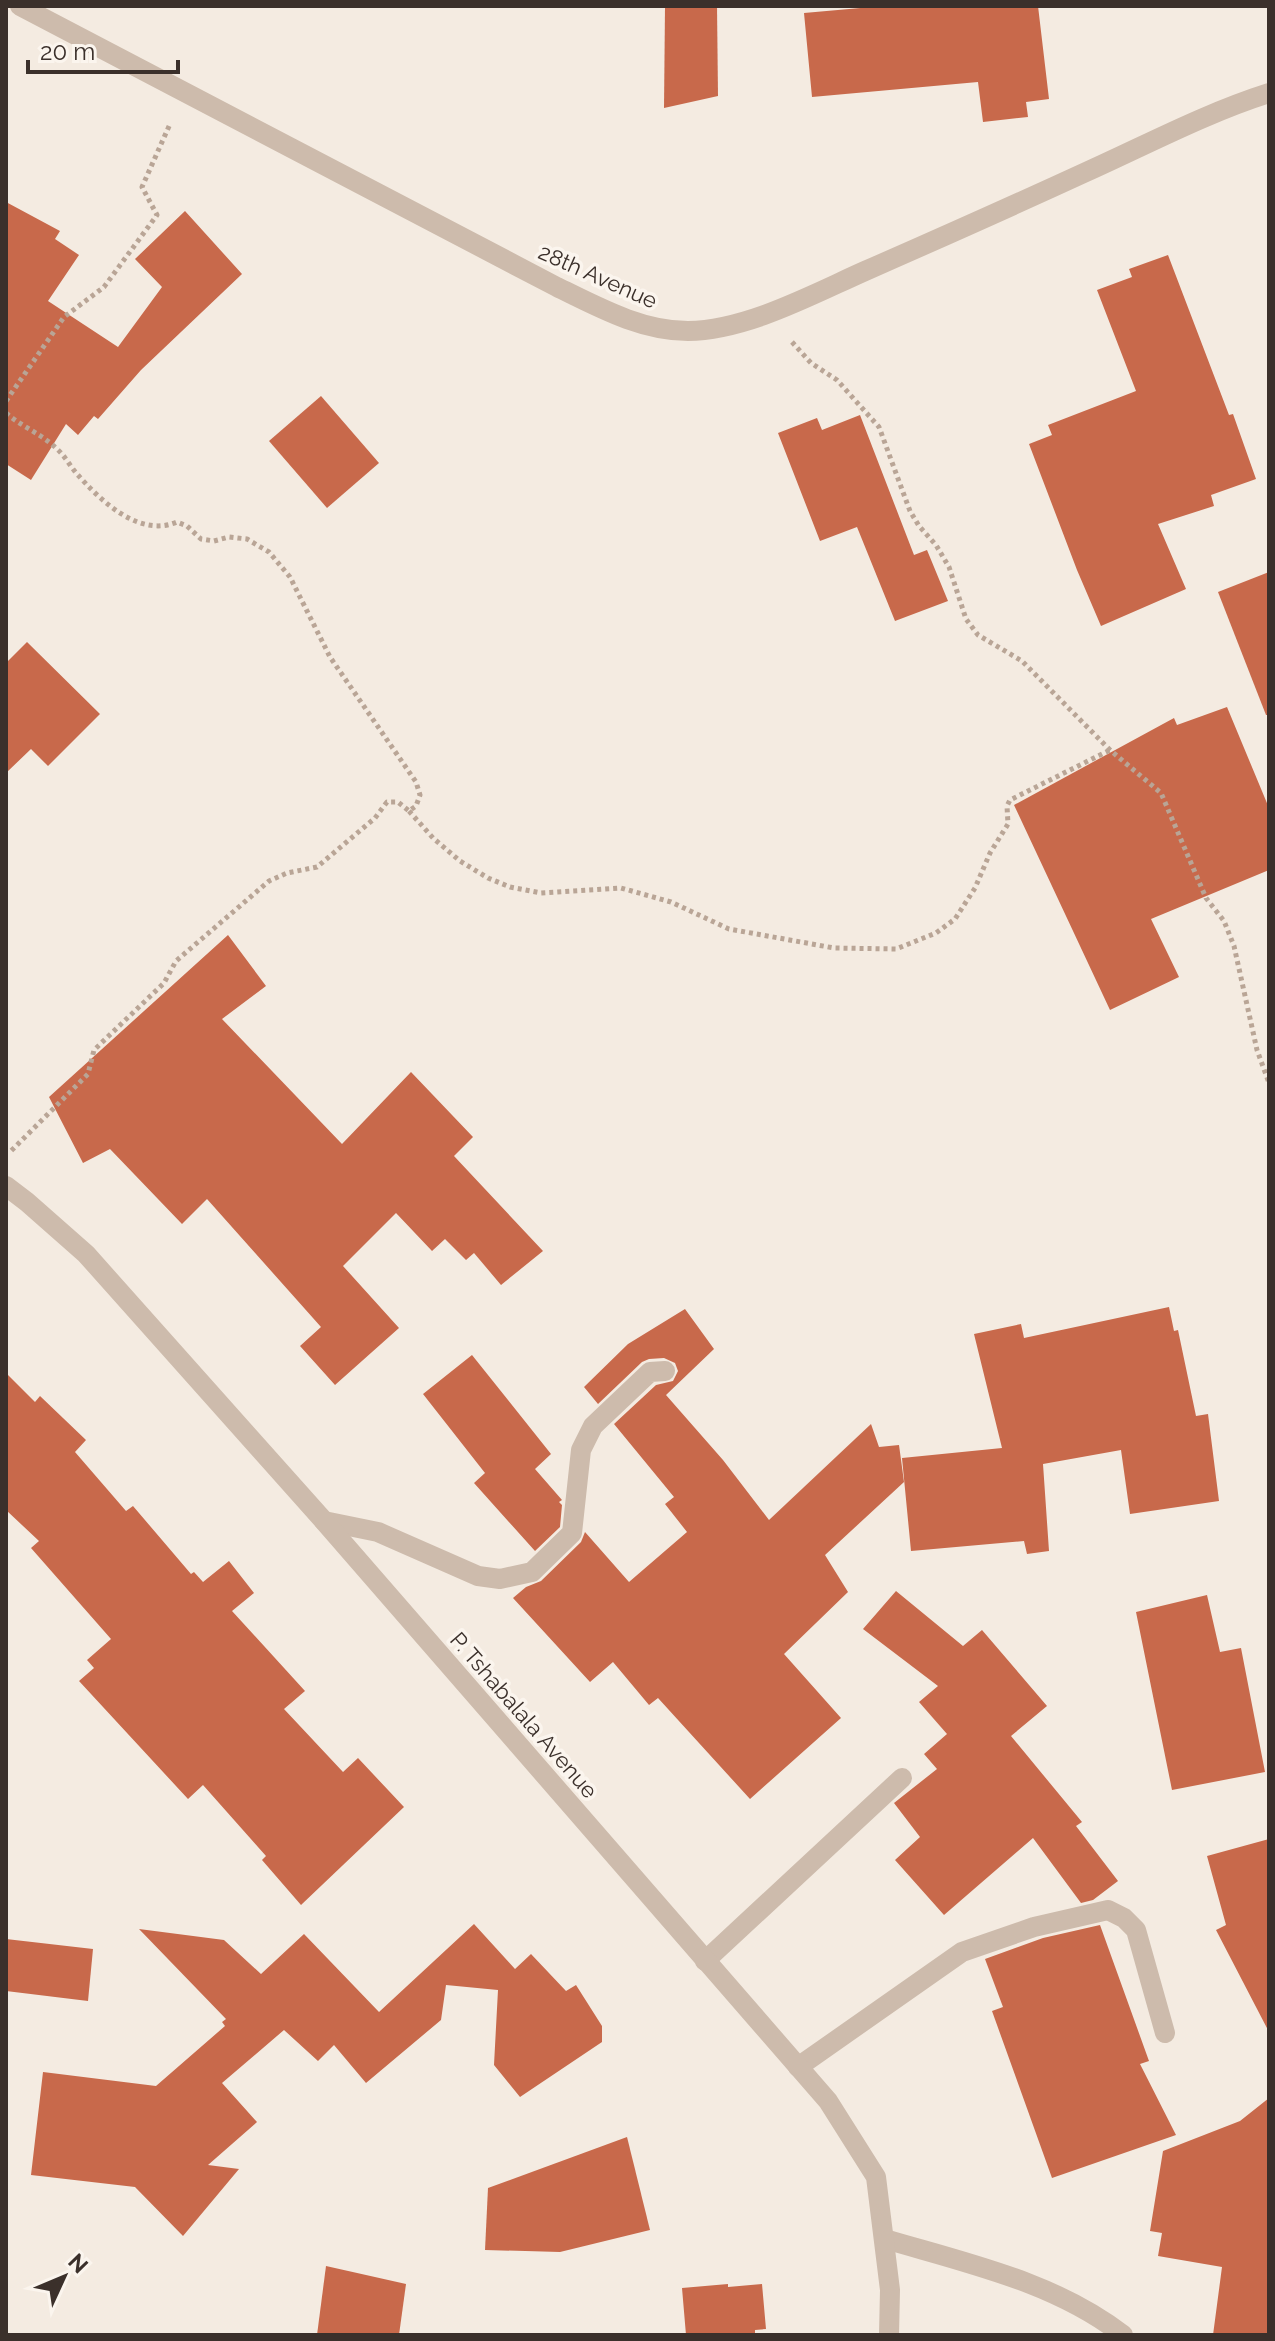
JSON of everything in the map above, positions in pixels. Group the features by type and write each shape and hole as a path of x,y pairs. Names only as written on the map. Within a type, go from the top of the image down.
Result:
{"street":[{"name":"28th Avenue","path":"20,6 557,287 636,322 662,329 708,329 735,324 781,307 1027,200 1179,129 1269,93"},
{"name":"P. Tshabalala Avenue","path":"6,1186 86,1254 324,1521 828,2101 876,2177 890,2290 889,2335"},
{"path":"324,1521 378,1532 478,1576 500,1579 532,1572 572,1533 581,1450 593,1426 650,1372 665,1371"},
{"path":"705,1961 902,1778"},
{"path":"798,2067 962,1952 1034,1927 1108,1910 1124,1918 1136,1930 1165,2033"},
{"path":"885,2239 1046,2290 1100,2318 1123,2335"}],"path":[{"path":"6,401 64,317 104,287 157,215 142,187 184,92"},
{"path":"781,307 792,342 811,363 837,380 879,427 910,511 949,567 966,619 978,635 1022,661 1110,750 1161,793 1206,898 1224,921 1234,946 1257,1050 1269,1083"},
{"path":"6,413 58,449 79,477 121,515 150,527 164,527 177,522 187,526 201,539 247,539 269,552 290,577 330,657 416,782 420,795 416,806 409,811"},
{"path":"6,1156 88,1074 94,1050 164,983 176,961 269,881 287,873 317,867 375,818 387,802 398,802 460,861 510,887 541,893 621,888 671,902 729,929 834,948 896,949 936,933 955,919 1008,824 1007,806 1010,800 1110,750"}],"building":[{"path":"717,6 718,96 664,108 665,7"},
{"path":"883,6 1038,6 1049,99 1026,102 1028,117 983,122 978,82 812,97 804,13"},
{"path":"6,202 60,231 55,239 79,255 48,301 118,347 162,287 135,259 185,211 242,274 141,370 98,419 94,416 78,435 66,424 31,480 6,464"},
{"path":"1168,255 1256,479 1211,495 1214,506 1158,524 1186,589 1101,626 1029,444 1052,435 1048,425 1136,391 1097,290 1132,277 1129,269"},
{"path":"321,396 379,463 327,508 269,441"},
{"path":"860,415 914,555 927,550 948,601 895,621 857,527 820,541 778,433 817,418 822,430"},
{"path":"1269,572 1269,715 1266,715 1218,592"},
{"path":"27,642 100,714 48,766 31,749 6,773 6,663"},
{"path":"1227,707 1269,808 1269,870 1151,919 1179,977 1110,1010 1014,805 1174,718 1177,725"},
{"path":"228,935 266,986 222,1019 342,1144 411,1072 473,1137 454,1156 543,1251 501,1285 474,1253 466,1260 445,1239 432,1251 396,1213 343,1266 399,1328 335,1385 300,1346 321,1327 207,1199 182,1224 110,1149 83,1163 49,1097"},
{"path":"1169,1307 1174,1331 1178,1330 1196,1416 1208,1414 1219,1501 1130,1514 1121,1450 1043,1464 1049,1551 1027,1554 1024,1541 911,1551 902,1458 1002,1448 974,1334 1021,1324 1024,1338"},
{"path":"685,1309 714,1349 666,1395 723,1460 769,1520 871,1424 879,1447 899,1445 904,1482 825,1555 848,1592 784,1654 841,1718 750,1799 658,1698 649,1705 613,1662 590,1682 513,1598 526,1587 541,1581 581,1542 585,1532 629,1582 687,1532 665,1504 674,1497 614,1424 656,1385 673,1381 678,1371 675,1363 664,1358 642,1362 598,1404 584,1387 628,1344"},
{"path":"472,1355 551,1454 535,1469 562,1500 559,1502 562,1505 560,1527 535,1551 474,1483 485,1473 423,1394"},
{"path":"6,1373 35,1402 40,1396 86,1440 75,1452 126,1511 133,1506 191,1574 194,1572 203,1582 229,1561 254,1593 232,1611 305,1691 284,1709 343,1772 358,1758 404,1807 301,1905 262,1860 266,1856 203,1785 188,1799 79,1681 94,1668 87,1660 111,1639 31,1548 39,1541 6,1510"},
{"path":"896,1591 963,1646 982,1630 1047,1706 1011,1736 1082,1822 1076,1826 1118,1881 1093,1900 1081,1903 1033,1838 944,1915 895,1860 920,1837 894,1803 937,1769 924,1754 947,1734 919,1702 938,1686 863,1629"},
{"path":"1207,1595 1220,1652 1241,1648 1265,1772 1172,1790 1136,1612"},
{"path":"1269,1839 1269,2032 1216,1930 1226,1925 1207,1856"},
{"path":"474,1924 515,1969 531,1954 566,1991 576,1985 602,2026 602,2042 520,2097 494,2065 498,1990 446,1985 441,2020 366,2083 334,2045 318,2061 284,2030 222,2083 257,2122 208,2165 239,2169 183,2236 135,2187 31,2175 43,2072 156,2086 225,2026 222,2022 226,2019 139,1929 224,1940 261,1974 304,1934 379,2012"},
{"path":"1100,1925 1149,2061 1140,2064 1176,2135 1052,2178 992,2011 1003,2007 985,1959 1043,1938"},
{"path":"6,1939 93,1949 88,2001 6,1991"},
{"path":"1269,2098 1269,2335 1213,2335 1222,2267 1158,2256 1162,2233 1150,2231 1163,2151 1240,2121"},
{"path":"627,2137 650,2230 560,2252 485,2250 488,2188"},
{"path":"326,2266 406,2284 399,2335 317,2335"},
{"path":"728,2284 728,2287 762,2284 766,2329 755,2330 755,2335 686,2335 682,2288"}]}
